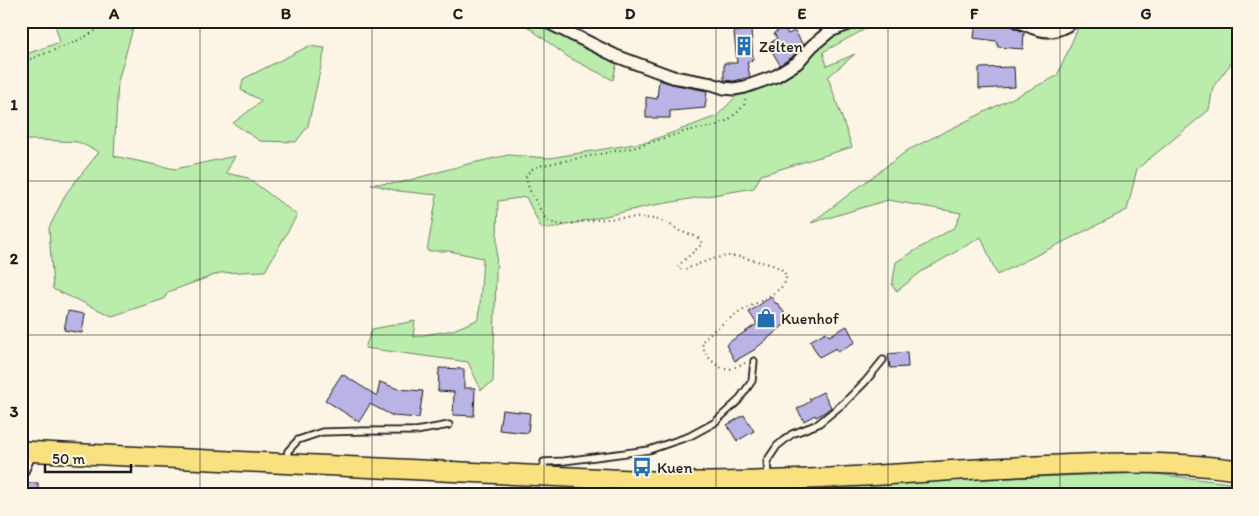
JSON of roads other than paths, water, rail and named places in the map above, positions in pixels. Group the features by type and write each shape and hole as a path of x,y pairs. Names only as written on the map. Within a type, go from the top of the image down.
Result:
{"main road":[{"path":"28,451 673,482 768,480 1089,463 1146,462 1238,470"}],"street":[{"path":"545,21 616,56 673,77 724,88 745,87 776,76 797,63 812,46 830,31 857,21"},
{"path":"1017,21 1032,28 1044,30 1056,30 1075,21"}],"lane":[{"path":"768,480 767,461 777,446 792,434 818,424 845,402 883,360"},
{"path":"544,476 544,462 649,450 690,436 706,428 738,401 752,381 754,361"},
{"path":"286,464 288,450 298,440 322,432 416,431 449,425"},
{"path":"21,474 24,474 28,451"}],"place":[{"name":"Zelten","path":"744,46"},
{"name":"Kuenhof","path":"766,318"},
{"name":"Kuen","path":"642,467"}]}
